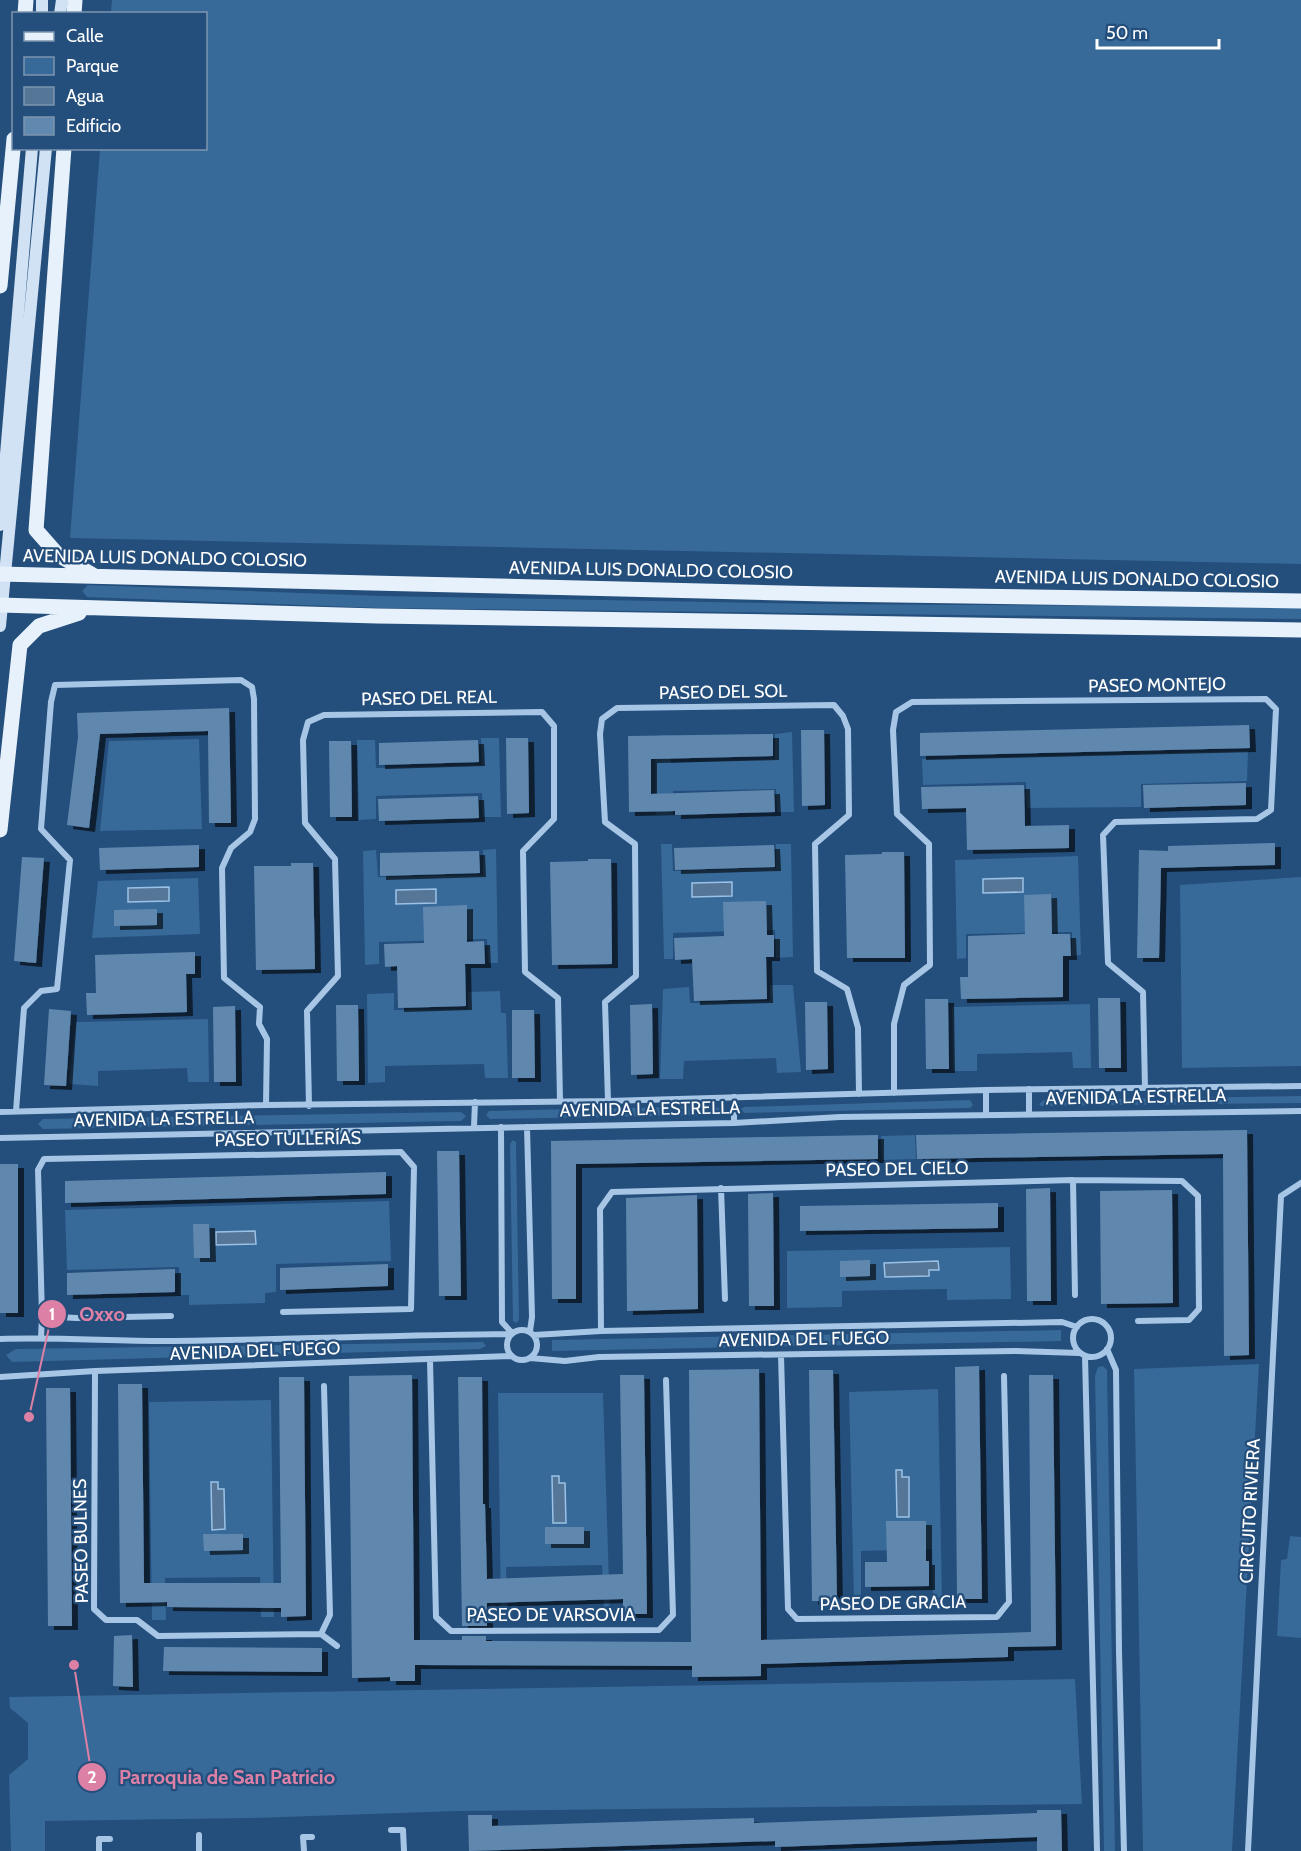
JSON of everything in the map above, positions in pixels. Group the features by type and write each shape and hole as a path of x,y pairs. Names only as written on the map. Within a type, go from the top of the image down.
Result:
{"main road":[{"path":"0,286 13,150"},
{"path":"0,525 32,150"},
{"path":"0,626 46,150"},
{"path":"64,150 36,530 58,555 95,576"},
{"name":"AVENIDA LUIS DONALDO COLOSIO","path":"0,574 838,594 1301,601"},
{"path":"0,605 389,617 1301,630"},
{"path":"0,830 20,645 39,626 64,616 100,608"}],"street":[{"path":"16,1111 24,1008 41,990 57,990 70,860 41,829 51,702 55,685 242,680 252,687 254,699 255,819 250,832 231,848 222,868 224,978 260,1006 260,1024 267,1039 266,1106"},
{"name":"PASEO MONTEJO","path":"894,1093 894,1024 904,985 930,965 929,844 897,814 893,730 896,712 912,702 1266,699 1276,709 1271,810 1257,819 1115,822 1103,835 1108,963 1143,992 1145,1088"},
{"name":"PASEO DEL SOL","path":"608,1101 605,1002 636,976 635,844 605,822 600,734 602,719 617,708 834,705 843,716 848,729 849,814 815,844 817,971 847,989 858,1028 859,1094"},
{"name":"PASEO DEL REAL","path":"309,1106 307,1011 338,976 336,860 305,823 303,740 308,722 324,715 542,712 554,726 554,819 523,851 525,972 558,998 560,1101"},
{"name":"AVENIDA LA ESTRELLA","path":"0,1112 608,1101 1029,1089 1301,1086"},
{"path":"1029,1089 1029,1114"},
{"path":"986,1090 986,1114"},
{"path":"734,1097 734,1123"},
{"path":"474,1127 475,1102"},
{"name":"AVENIDA LA ESTRELLA","path":"0,1138 734,1123 840,1116 1301,1111"},
{"path":"501,1127 502,1322 511,1334"},
{"path":"527,1127 532,1333 536,1340 536,1350 530,1358 521,1360 512,1356 507,1348 511,1334 519,1329 532,1333"},
{"name":"PASEO TULLERÍAS","path":"42,1319 38,1170 44,1159 401,1152 414,1167 411,1309 283,1312"},
{"path":"1073,1180 1075,1295"},
{"name":"PASEO DEL CIELO","path":"601,1331 600,1209 612,1192 1073,1180 1182,1181 1198,1196 1199,1309 1189,1320 1138,1322"},
{"name":"CIRCUITO RIVIERA","path":"1248,1851 1281,1196 1301,1183"},
{"path":"721,1188 725,1299"},
{"path":"41,1338 42,1319 171,1316"},
{"path":"1089,1319 1101,1322 1110,1331 1111,1337 1107,1350 1097,1357 1082,1354 1076,1348 1073,1336 1077,1327 1089,1319"},
{"name":"AVENIDA DEL FUEGO","path":"532,1333 1062,1322 1077,1327"},
{"name":"AVENIDA DEL FUEGO","path":"0,1339 164,1341 511,1334"},
{"path":"1107,1350 1116,1370 1124,1851"},
{"name":"AVENIDA DEL FUEGO","path":"530,1358 565,1361 598,1357 1015,1351 1082,1354"},
{"path":"1082,1354 1097,1851"},
{"name":"PASEO DE GRACIA","path":"782,1355 788,1609 797,1619 997,1617 1009,1602 1004,1376"},
{"name":"AVENIDA DEL FUEGO","path":"0,1377 95,1371 512,1356"},
{"name":"PASEO DE VARSOVIA","path":"430,1360 436,1617 451,1631 659,1630 673,1615 666,1380"},
{"name":"PASEO BULNES","path":"95,1371 94,1609 106,1620 137,1620 158,1636 321,1634"},
{"path":"324,1386 330,1615 321,1634 338,1646"},
{"path":"392,1830 403,1830 404,1851"},
{"path":"199,1835 199,1851"},
{"path":"304,1851 303,1837 312,1837"},
{"path":"99,1851 99,1839 110,1839"}],"green space":[{"path":"112,0 1301,0 1301,564 70,538 100,150 207,150 207,12 111,12"},
{"path":"88,585 380,596 822,604 1301,607 1301,619 378,608 87,597 82,591"},
{"path":"792,732 794,812 777,812 776,789 673,791 673,815 656,815 655,736 670,735 671,763 775,759 775,734"},
{"path":"481,738 499,738 501,817 483,817 482,793 376,796 376,819 359,820 357,740 375,740 376,768 482,765"},
{"path":"199,739 202,829 100,831 109,741"},
{"path":"1248,751 1247,781 1141,784 1141,807 1027,808 1026,782 923,785 922,759"},
{"path":"661,844 672,844 673,871 776,868 776,844 791,844 793,957 776,958 775,930 673,933 673,959 664,959"},
{"path":"496,849 498,963 488,963 487,939 379,942 379,964 365,965 363,851 376,850 378,877 483,875 483,850"},
{"path":"1078,856 1081,955 1072,956 1072,932 966,934 966,958 957,959 955,860"},
{"path":"1301,877 1301,1066 1182,1068 1180,885"},
{"path":"198,878 200,934 92,938 98,881"},
{"path":"770,985 793,985 801,1072 777,1073 776,1058 684,1061 683,1079 660,1079 663,989 689,987 690,1003 770,1001"},
{"path":"500,991 501,1013 506,1013 508,1078 485,1078 484,1064 385,1066 385,1082 368,1083 367,994 394,993 394,1010 468,1009 468,992"},
{"path":"1090,1004 1091,1068 1073,1068 1072,1052 977,1054 977,1071 953,1071 952,1007"},
{"path":"208,1019 209,1082 188,1082 187,1068 98,1071 98,1086 69,1084 76,1022"},
{"path":"1301,1096 1301,1103 1041,1106 1039,1104 1044,1100"},
{"path":"970,1100 973,1105 970,1108 744,1113 741,1109 744,1107"},
{"path":"716,1106 722,1111 719,1115 490,1119 486,1115 489,1111"},
{"path":"461,1112 466,1116 461,1121 43,1129 38,1124 43,1119"},
{"path":"915,1135 916,1159 882,1160 881,1136"},
{"path":"513,1140 516,1142 519,1320 516,1323 513,1321 510,1144"},
{"path":"389,1201 391,1261 276,1264 276,1292 265,1293 265,1303 189,1305 189,1295 180,1295 179,1267 67,1270 65,1210"},
{"path":"1010,1247 1011,1299 947,1300 947,1289 842,1291 842,1307 787,1308 787,1251"},
{"path":"1061,1330 1061,1341 552,1351 552,1340"},
{"path":"483,1342 486,1346 480,1349 12,1362 6,1355 16,1349"},
{"path":"1259,1364 1232,1851 1143,1851 1134,1369"},
{"path":"1103,1366 1107,1370 1115,1851 1104,1851 1095,1376 1098,1367"},
{"path":"938,1389 942,1598 933,1598 932,1549 861,1551 861,1602 854,1602 849,1392"},
{"path":"498,1393 603,1393 610,1615 604,1615 602,1565 506,1567 508,1616 501,1617"},
{"path":"271,1400 274,1617 261,1617 260,1577 165,1578 166,1620 152,1620 149,1402"},
{"path":"1290,1536 1301,1537 1301,1638 1277,1636 1281,1560 1287,1559"},
{"path":"1075,1679 1082,1804 458,1811 251,1818 45,1821 45,1851 11,1851 9,1775 28,1759 28,1723 10,1708 9,1697"}],"water":[{"path":"1023,878 1023,892 983,893 983,879"},
{"path":"732,882 732,896 692,897 692,883"},
{"path":"169,887 169,901 128,902 128,888"},
{"path":"436,889 436,903 396,904 396,890"},
{"path":"255,1231 256,1244 216,1245 216,1232"},
{"path":"938,1261 939,1270 929,1270 929,1276 885,1277 884,1263"},
{"path":"896,1470 902,1470 902,1477 909,1477 909,1517 897,1517"},
{"path":"552,1476 559,1476 559,1483 565,1483 566,1523 553,1523"},
{"path":"211,1482 218,1482 218,1489 224,1489 225,1529 212,1530"}],"building":[{"path":"229,708 231,823 209,823 208,731 100,734 89,828 67,825 78,737 77,713"},
{"path":"1249,725 1250,748 920,756 920,733"},
{"path":"801,730 824,730 825,805 802,806"},
{"path":"773,734 773,756 651,759 651,794 774,790 775,812 675,815 675,811 629,812 628,736"},
{"path":"506,738 528,738 529,813 507,814"},
{"path":"478,740 479,762 379,765 379,743"},
{"path":"329,741 351,741 352,817 330,817"},
{"path":"1246,783 1246,805 1144,808 1143,785"},
{"path":"1024,785 1025,826 1069,825 1069,848 967,850 966,808 922,809 921,787"},
{"path":"478,796 479,818 379,821 378,799"},
{"path":"1275,843 1275,865 1161,868 1159,958 1137,958 1139,850 1168,851 1168,846"},
{"path":"199,845 199,867 100,870 99,848"},
{"path":"774,845 775,867 675,870 674,848"},
{"path":"479,851 480,873 380,876 380,853"},
{"path":"882,852 904,852 905,958 847,958 845,855 882,854"},
{"path":"22,857 44,858 36,963 14,961"},
{"path":"588,859 611,859 612,964 552,965 550,862 588,861"},
{"path":"291,863 313,863 315,969 256,970 254,866 291,866"},
{"path":"1051,894 1052,934 1070,934 1071,956 1063,956 1063,997 961,999 960,977 968,977 968,936 1025,934 1024,895"},
{"path":"766,901 767,935 774,935 774,957 766,957 767,999 694,1001 692,959 675,960 674,938 724,936 723,902"},
{"path":"467,905 467,942 484,941 485,964 465,964 466,1006 398,1008 397,966 385,967 384,944 424,943 423,907"},
{"path":"157,909 157,925 114,926 114,910"},
{"path":"195,952 195,974 186,974 187,1012 87,1015 86,993 96,993 95,955"},
{"path":"1098,998 1120,998 1121,1068 1099,1068"},
{"path":"925,999 948,999 949,1069 926,1069"},
{"path":"805,1002 827,1002 828,1069 806,1070"},
{"path":"652,1004 653,1074 631,1075 630,1005"},
{"path":"336,1005 358,1005 359,1081 337,1081"},
{"path":"235,1006 236,1082 214,1082 213,1007"},
{"path":"49,1009 71,1011 66,1086 44,1085"},
{"path":"512,1010 534,1010 535,1078 512,1078"},
{"path":"1247,1130 1249,1355 1224,1356 1223,1154 917,1159 916,1135"},
{"path":"878,1135 878,1159 576,1164 576,1299 552,1299 551,1141"},
{"path":"437,1151 459,1151 461,1296 439,1296"},
{"path":"0,1164 18,1164 18,1313 0,1313"},
{"path":"386,1172 386,1194 65,1203 65,1181"},
{"path":"1050,1188 1051,1301 1027,1301 1026,1189"},
{"path":"1172,1190 1173,1303 1101,1304 1100,1191"},
{"path":"773,1193 774,1306 749,1306 748,1194"},
{"path":"697,1195 698,1309 627,1311 626,1198"},
{"path":"998,1203 998,1228 800,1231 800,1206"},
{"path":"193,1224 209,1224 210,1258 194,1258"},
{"path":"870,1260 870,1276 840,1277 840,1261"},
{"path":"388,1264 388,1286 280,1290 280,1268"},
{"path":"175,1269 175,1292 67,1295 67,1273"},
{"path":"979,1366 982,1599 957,1599 955,1367"},
{"path":"759,1369 761,1640 1031,1632 1029,1375 1053,1375 1056,1646 1008,1647 1008,1657 761,1664 761,1676 692,1677 692,1666 415,1665 415,1681 390,1681 390,1677 352,1678 349,1376 412,1375 414,1640 462,1640 462,1636 486,1636 486,1641 691,1642 689,1370"},
{"path":"809,1370 833,1370 837,1601 812,1601"},
{"path":"620,1375 644,1375 647,1614 623,1614 623,1599 487,1603 487,1626 462,1626 458,1377 482,1377 483,1504 485,1504 487,1579 623,1574"},
{"path":"279,1377 304,1377 306,1616 281,1617 281,1608 167,1607 167,1602 120,1603 118,1384 142,1384 144,1583 281,1583"},
{"path":"46,1388 70,1388 72,1626 48,1626"},
{"path":"886,1521 926,1521 926,1561 929,1561 929,1586 865,1587 865,1562 887,1562"},
{"path":"545,1527 584,1527 584,1544 545,1544"},
{"path":"203,1534 243,1534 243,1550 204,1551"},
{"path":"132,1635 133,1687 113,1686 114,1636"},
{"path":"164,1647 322,1648 322,1672 163,1671"},
{"path":"1037,1810 1061,1810 1062,1851 1037,1851 1037,1837 775,1847 775,1841 469,1851 468,1815 492,1815 492,1826 754,1818 754,1823 1037,1813"}],"place":[{"name":"Oxxo","path":"29,1417"},
{"name":"Parroquia de San Patricio","path":"74,1665"}]}
